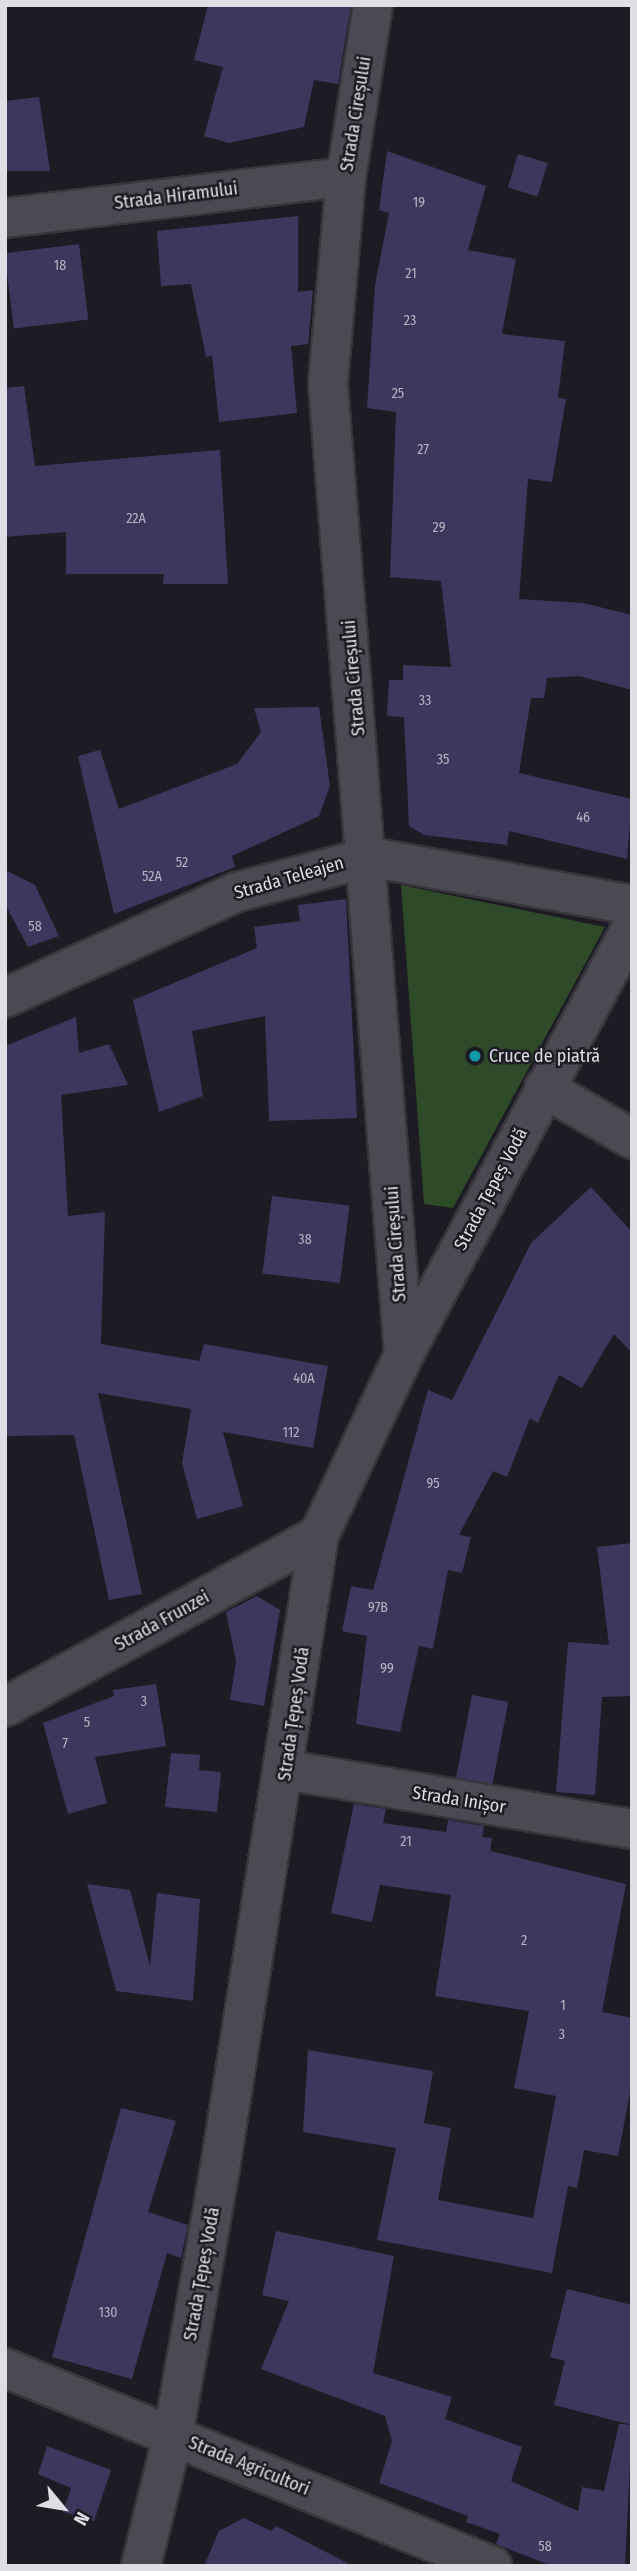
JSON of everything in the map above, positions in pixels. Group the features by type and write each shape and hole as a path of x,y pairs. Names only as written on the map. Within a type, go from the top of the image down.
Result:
{"street":[{"name":"Strada Cireșului","path":"373,5 346,177 328,384 370,857 404,1354"},
{"name":"Strada Hiramului","path":"5,218 346,177"},
{"name":"Strada Teleajen","path":"5,998 237,892 370,857 632,905"},
{"name":"Strada Țepeș Vodă","path":"141,2566 173,2435 286,1770 319,1535 404,1354 632,926"},
{"path":"544,1088 632,1139"},
{"name":"Strada Frunzei","path":"5,1707 319,1535"},
{"name":"Strada Inișor","path":"286,1770 632,1829"},
{"name":"Strada Agricultori","path":"5,2368 492,2566"}],"green space":[{"path":"401,885 605,927 453,1208 424,1204"}],"building":[{"path":"208,5 351,5 338,84 314,80 304,127 229,143 204,136 223,67 194,60"},
{"path":"39,97 50,171 5,171 5,101"},
{"path":"387,151 486,186 468,250 516,259 502,334 565,341 558,398 566,399 552,482 528,479 519,599 583,603 632,615 632,690 579,676 547,678 544,698 531,698 519,773 632,799 627,859 509,831 507,845 424,835 409,826 404,717 387,716 389,680 403,680 403,665 451,667 441,581 390,577 396,412 367,408 375,285 389,213 379,210"},
{"path":"518,154 548,163 537,197 508,187"},
{"path":"298,216 298,292 313,290 308,344 291,346 297,413 219,422 212,356 206,357 191,284 161,286 157,231"},
{"path":"79,244 88,319 14,329 5,253"},
{"path":"24,386 35,466 220,450 228,584 163,584 164,574 66,574 66,532 5,537 5,388"},
{"path":"319,707 330,786 319,816 232,856 235,867 114,914 78,756 100,750 119,809 237,764 261,732 254,708"},
{"path":"5,870 35,885 59,936 28,947 5,904"},
{"path":"346,899 357,1118 269,1121 265,1016 192,1031 203,1096 159,1112 133,1000 257,948 254,927 300,921 298,905"},
{"path":"76,1017 79,1053 109,1044 128,1085 61,1095 68,1216 105,1212 101,1344 199,1361 204,1344 328,1366 313,1448 223,1432 243,1506 197,1519 182,1463 191,1409 98,1393 142,1594 109,1600 74,1435 5,1436 5,1046"},
{"path":"591,1187 632,1232 632,1353 614,1334 582,1388 559,1375 538,1423 530,1418 507,1477 493,1471 459,1535 471,1537 462,1573 448,1570 433,1649 419,1646 400,1732 356,1724 367,1636 342,1631 351,1586 373,1590 428,1390 452,1400 531,1243"},
{"path":"272,1196 349,1206 340,1283 262,1273"},
{"path":"632,1543 632,1696 602,1697 595,1795 556,1792 568,1642 609,1645 597,1547"},
{"path":"257,1596 280,1610 264,1706 230,1700 236,1661 226,1612"},
{"path":"156,1684 166,1746 95,1757 107,1803 68,1814 43,1723 114,1696 113,1690"},
{"path":"472,1695 508,1702 492,1785 456,1777"},
{"path":"171,1753 200,1755 199,1770 221,1772 217,1812 165,1807"},
{"path":"354,1804 386,1809 383,1823 446,1832 448,1820 484,1826 482,1837 492,1838 490,1851 626,1884 602,2012 632,2018 632,2082 618,2156 584,2150 577,2188 568,2186 552,2273 377,2240 396,2148 303,2132 308,2050 433,2071 424,2123 451,2128 438,2200 533,2218 556,2096 514,2088 529,2011 435,1996 451,1895 380,1885 372,1922 331,1913"},
{"path":"87,1884 130,1890 150,1966 157,1893 200,1899 193,2001 116,1991"},
{"path":"121,2108 176,2121 148,2212 188,2225 181,2258 167,2253 132,2379 52,2357"},
{"path":"276,2231 394,2256 373,2373 452,2397 445,2419 522,2447 511,2481 578,2511 582,2487 604,2491 619,2424 632,2425 625,2566 552,2566 496,2544 500,2534 466,2522 468,2516 379,2483 392,2441 385,2416 261,2369 289,2301 262,2295"},
{"path":"567,2289 632,2305 632,2425 554,2405 565,2361 550,2357"},
{"path":"47,2446 111,2470 94,2521 63,2512 71,2488 38,2474"},
{"path":"244,2518 271,2531 276,2526 353,2566 204,2566 219,2531"}],"place":[{"name":"Cruce de piatră","path":"475,1056"}]}
